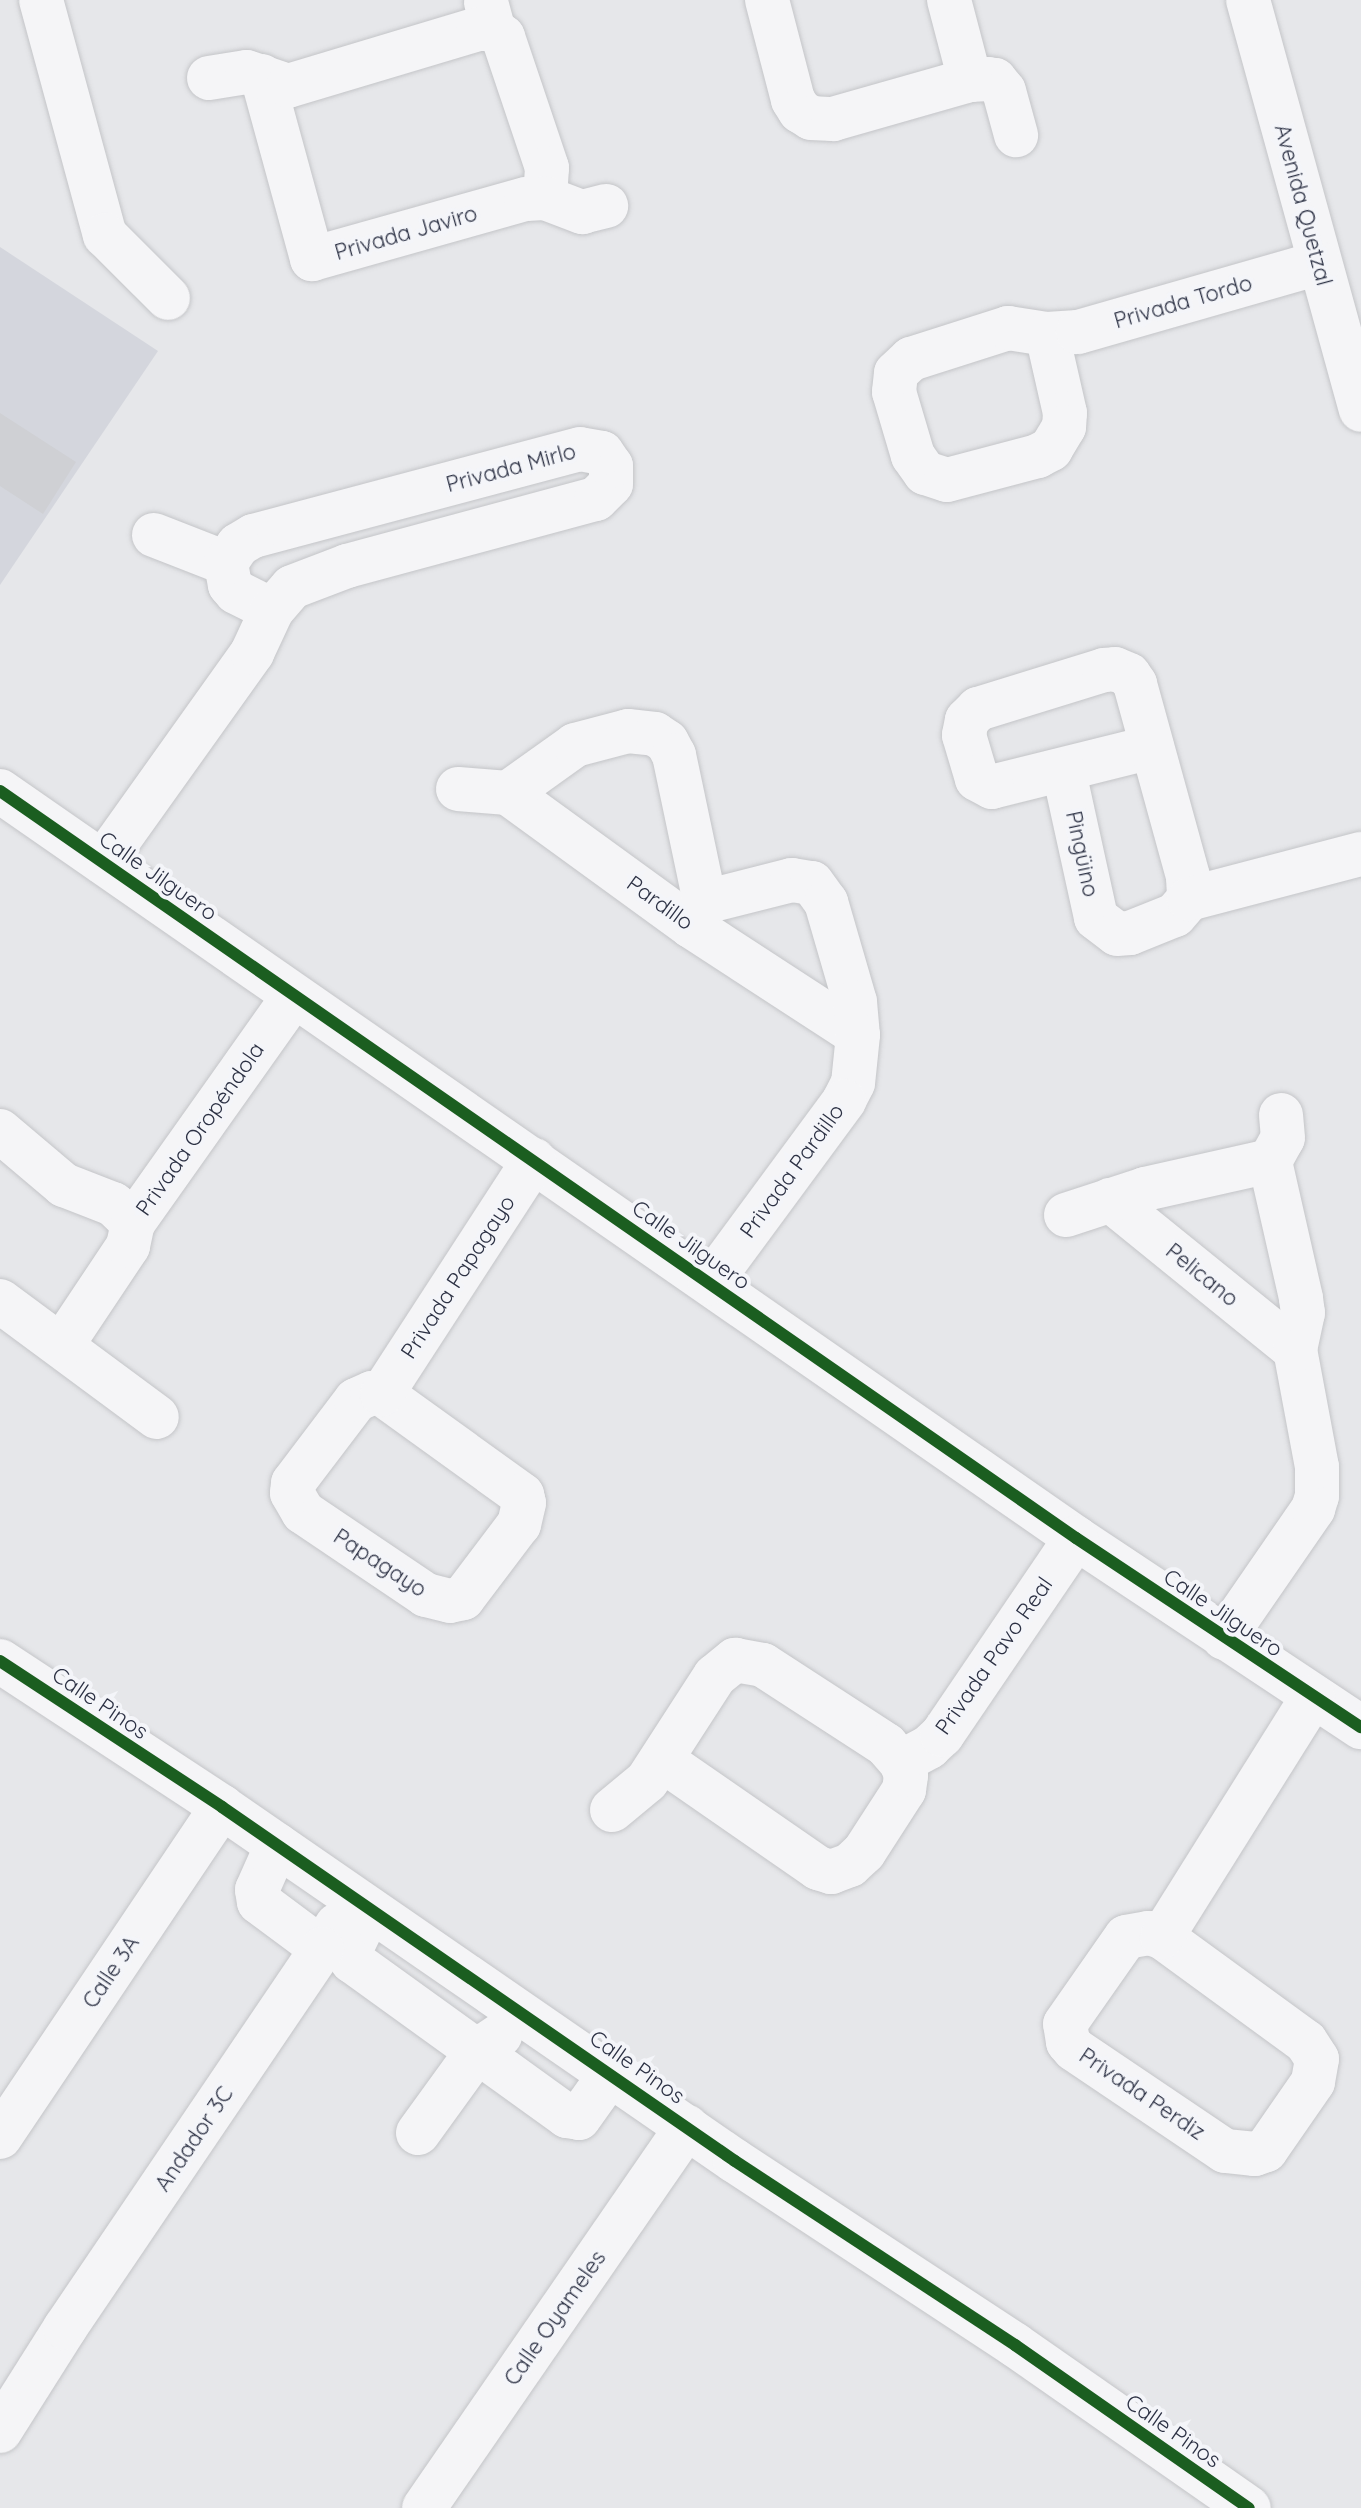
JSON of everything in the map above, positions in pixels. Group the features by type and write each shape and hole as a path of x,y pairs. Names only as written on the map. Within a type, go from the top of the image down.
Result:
{"street":[{"path":"41,0 100,223 112,243 168,298"},
{"path":"767,0 793,100 800,111 811,118 833,119 970,80 988,79 999,84 1016,135"},
{"path":"949,0 970,80"},
{"name":"Avenida Quetzal","path":"1248,0 1318,263 1358,387"},
{"path":"209,78 247,72 288,86 478,29 489,15 503,37 547,168 545,198 582,212 606,206"},
{"name":"Privada Javiro","path":"262,76 312,259 526,199 545,198"},
{"name":"Privada Tordo","path":"1047,334 1078,332 1318,263"},
{"name":"Privada Mirlo","path":"103,862 252,653 272,610 292,587 314,576 596,499 611,484 611,466 602,453 580,449 253,536 238,545 226,563"},
{"path":"154,535 226,563 230,585 236,592 272,610"},
{"path":"1152,747 999,787 983,783 973,771 964,735 967,720 978,709 1104,670 1123,671 1135,684 1188,877 1189,899 1361,854"},
{"path":"458,789 508,793 575,745 628,731 655,734 667,742 674,755 698,914"},
{"name":"Pingüino","path":"1064,772 1096,918 1109,931 1130,933 1175,915 1189,899"},
{"name":"Calle Jilguero","path":"0,791 1076,1538 1361,1727"},
{"name":"Pardillo","path":"508,793 698,914 858,1035"},
{"name":"Privada Pardillo","path":"698,914 792,880 812,883 821,890 855,1002 858,1035 853,1083 844,1101 710,1283"},
{"name":"Privada Oropéndola","path":"62,1345 128,1246 133,1223 294,996"},
{"path":"1224,1638 1313,1509 1317,1496 1317,1467 1295,1350 1303,1313 1301,1298 1270,1161 1283,1138 1281,1115"},
{"path":"0,1131 64,1185 113,1204 133,1223"},
{"name":"Privada Papagayo","path":"382,1394 534,1160"},
{"path":"1066,1215 1110,1200 1270,1161"},
{"name":"Pelicano","path":"1110,1200 1295,1350"},
{"path":"0,1301 157,1417"},
{"name":"Papagayo","path":"372,1393 382,1394 522,1495 524,1503 519,1524 475,1587 463,1598 450,1601 426,1595 303,1512 292,1493 298,1472 356,1400 372,1393"},
{"name":"Privada Pavo Real","path":"901,1762 929,1747 942,1735 1076,1538"},
{"path":"612,1810 647,1781 715,1676 735,1660 763,1665 886,1745 901,1762 906,1775 904,1790 864,1852 850,1865 831,1872 818,1868 662,1760"},
{"name":"Calle Pinos","path":"7,1681 222,1807 687,2127 1015,2345 1249,2508"},
{"path":"1162,1937 1313,1696"},
{"name":"Calle 3A","path":"0,2137 222,1807"},
{"path":"277,1845 257,1890 259,1902 322,1949"},
{"path":"362,1905 349,1953 352,1961 574,2118 587,2109 611,2073"},
{"name":"Andador 3C","path":"0,2431 65,2328 322,1949 362,1905"},
{"name":"Privada Perdiz","path":"1149,1933 1162,1937 1306,2042 1317,2059 1313,2082 1266,2150 1239,2155 1225,2151 1074,2049 1066,2033 1068,2016 1126,1937 1149,1933"},
{"path":"418,2133 478,2050 506,2032 524,2012"},
{"name":"Calle Oyameles","path":"424,2508 687,2127"}],"shaded area":[{"path":"0,247 158,351 0,585"}],"building":[{"path":"0,413 76,462 43,514 0,486"}],"cycle path":[{"path":"0,791 1076,1538 1361,1727"},
{"path":"0,1661 222,1807 735,2161 1015,2345 1249,2508"}]}
